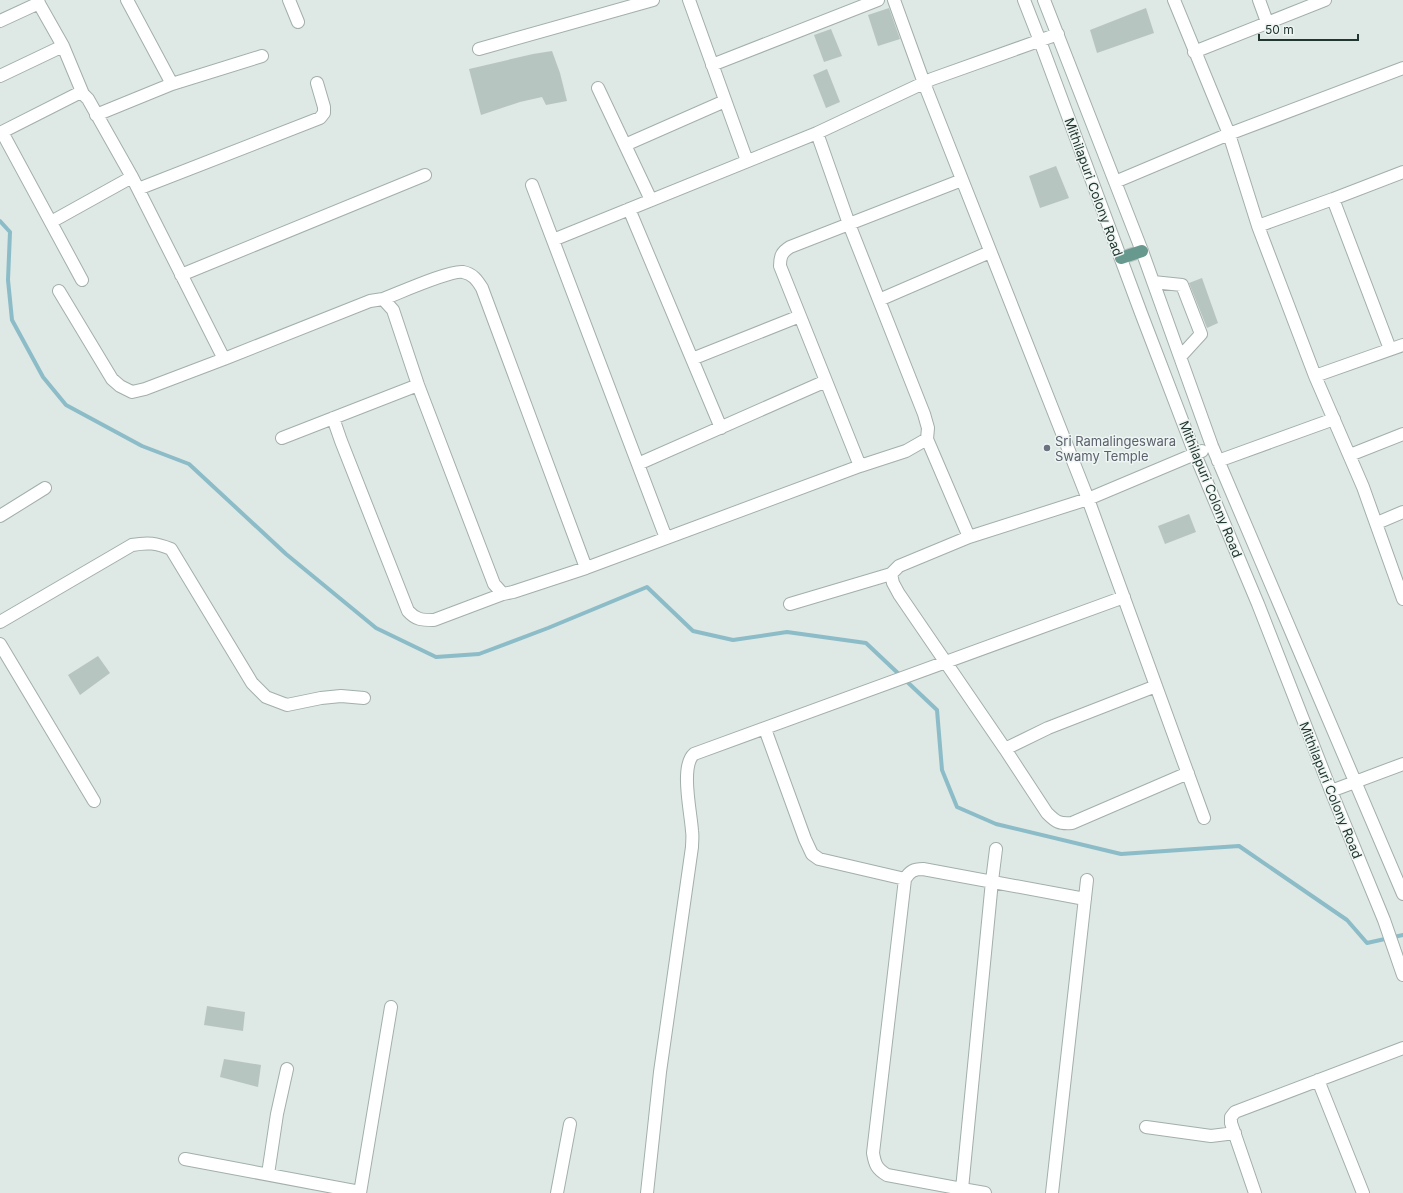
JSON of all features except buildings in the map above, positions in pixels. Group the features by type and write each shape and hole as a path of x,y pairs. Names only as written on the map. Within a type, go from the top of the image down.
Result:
{"main road":[{"path":"1121,258 1142,251"}],"street":[{"path":"127,0 172,84"},
{"path":"290,0 298,22"},
{"path":"479,48 653,0"},
{"path":"689,0 747,161"},
{"path":"712,65 878,0"},
{"path":"894,0 924,83 1088,499 1204,818"},
{"name":"Mithilapuri Colony Road","path":"1024,0 1195,454 1258,604 1331,791 1384,920 1402,972"},
{"name":"Mithilapuri Colony Road","path":"1044,0 1142,251 1218,461 1403,894"},
{"path":"1174,0 1194,52 1229,134 1258,226 1315,376 1350,454 1403,599"},
{"path":"1259,0 1267,22"},
{"path":"1194,52 1325,0"},
{"path":"0,21 38,2 63,46 83,94 88,99 132,177 224,359"},
{"path":"553,240 817,132 924,83 1058,34"},
{"path":"0,76 63,46"},
{"path":"96,114 172,84 262,56"},
{"path":"1115,182 1229,134 1403,68"},
{"path":"138,189 320,118 324,113 324,107 317,83"},
{"path":"598,88 651,200"},
{"path":"82,280 1,132 77,94 83,94"},
{"path":"625,145 725,101"},
{"path":"817,132 849,224 924,414 928,428 927,439 969,537"},
{"path":"1258,226 1334,199 1403,172"},
{"path":"181,274 425,175"},
{"path":"51,222 132,177"},
{"path":"860,466 780,266 780,257 783,252 790,247 962,180"},
{"path":"532,185 666,538"},
{"path":"1334,199 1390,349"},
{"path":"629,209 721,428"},
{"path":"879,300 990,252"},
{"path":"59,291 112,379 120,386 132,392 145,389 224,359 370,301 383,299 450,273 463,272 474,276 482,288 586,568"},
{"path":"1153,282 1182,285 1201,334 1180,356"},
{"path":"383,299 393,310 418,385 494,584 503,594"},
{"path":"692,359 800,316"},
{"path":"1315,376 1403,345"},
{"path":"638,464 826,381"},
{"path":"282,438 418,385"},
{"path":"333,418 408,611 413,617 422,620 434,620 503,594 586,568 860,466 906,451 927,439"},
{"path":"1218,461 1334,419"},
{"path":"1350,454 1403,434"},
{"path":"790,604 891,574 899,566 969,537 1088,499 1212,446"},
{"path":"0,516 45,488"},
{"path":"1376,523 1403,512"},
{"path":"0,622 132,545 144,543 158,544 171,549 252,683 266,697 287,705 321,698 341,696 364,698"},
{"path":"891,574 892,583 899,594 1047,813 1054,820 1062,824 1072,823 1188,773"},
{"path":"648,1193 660,1072 692,847 692,832 687,788 690,757 694,754 1124,597"},
{"path":"0,644 94,801"},
{"path":"1005,749 1048,728 1156,686"},
{"path":"764,729 806,843 812,854 819,859 905,879"},
{"path":"1331,791 1356,783 1403,764"},
{"path":"962,1191 996,849"},
{"path":"985,1193 962,1191 887,1175 879,1170 874,1162 873,1153 905,879 909,872 915,869 923,869 1085,899"},
{"path":"1052,1193 1087,880"},
{"path":"185,1159 360,1192 391,1007"},
{"path":"1255,1193 1231,1123 1231,1117 1235,1112 1403,1048"},
{"path":"268,1174 277,1114 287,1069"},
{"path":"1318,1080 1363,1193"},
{"path":"557,1193 570,1124"},
{"path":"1146,1128 1211,1136 1235,1133"}],"waterway":[{"path":"0,221 10,232 8,280 12,320 43,377 66,405 142,446 189,464 286,554 376,628 436,657 479,654 548,628 647,587 693,631 733,640 787,632 866,643 937,710 942,770 957,807 996,824 1121,854 1239,846 1347,920 1367,943 1403,935"}],"place":[{"name":"Sri Ramalingeswara Swamy Temple","path":"1047,448"}]}
